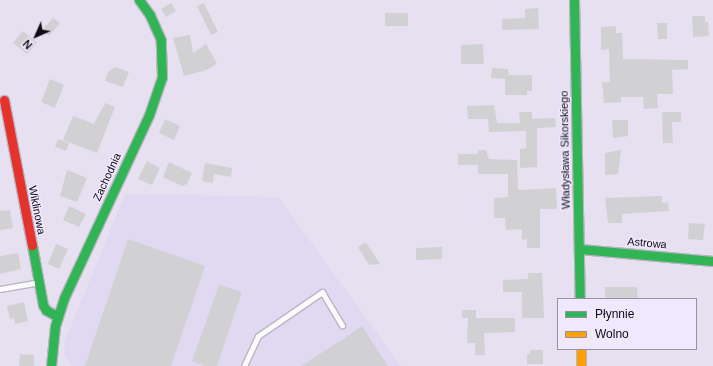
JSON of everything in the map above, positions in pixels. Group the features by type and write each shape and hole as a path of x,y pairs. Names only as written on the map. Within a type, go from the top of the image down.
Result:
{"street":[{"name":"Zachodnia","path":"51,366 58,317 68,288 159,89 163,67 161,40 150,15 139,0"},
{"name":"Władysława Sikorskiego","path":"574,0 580,298"},
{"name":"Wiklinowa","path":"4,100 44,308 58,317"},
{"name":"Astrowa","path":"579,249 713,261"},
{"path":"581,350 581,366"}],"lane":[{"path":"0,289 39,281"},
{"path":"244,366 258,336 322,292 342,325"}],"shaded area":[{"path":"125,194 278,197 401,366 72,366 64,356 65,341"}],"building":[{"path":"171,3 176,11 166,17 161,9"},
{"path":"204,3 218,32 211,35 197,6"},
{"path":"538,8 539,29 502,30 502,19 525,18 525,9"},
{"path":"385,13 408,13 408,26 385,26"},
{"path":"692,16 705,16 705,22 708,22 709,36 693,37"},
{"path":"53,18 60,23 49,36 42,30"},
{"path":"657,23 667,23 667,39 658,39"},
{"path":"616,26 616,33 622,33 623,59 688,60 688,69 672,70 673,94 657,94 658,108 644,109 643,97 621,97 621,102 604,103 602,82 610,82 609,49 601,50 601,27"},
{"path":"23,31 37,43 27,54 13,43"},
{"path":"190,35 193,53 206,44 217,64 206,70 184,76 173,38"},
{"path":"483,44 484,64 461,64 461,45"},
{"path":"115,67 129,72 123,87 105,81 108,72"},
{"path":"492,68 508,69 509,75 532,75 532,91 527,91 527,95 505,95 505,79 491,78"},
{"path":"50,79 64,85 55,108 41,102"},
{"path":"105,103 115,107 97,153 63,140 73,116 94,124"},
{"path":"494,105 497,123 520,123 519,112 532,112 532,119 555,118 556,127 537,128 537,167 520,168 520,149 526,148 526,131 489,132 488,119 468,119 467,106"},
{"path":"662,112 681,112 681,122 672,122 673,143 663,143"},
{"path":"165,119 180,126 174,140 159,133"},
{"path":"612,120 628,120 628,136 613,138"},
{"path":"58,139 69,143 66,151 55,147"},
{"path":"478,150 486,150 489,159 517,160 518,190 556,188 557,209 540,209 540,248 527,248 527,239 522,240 522,229 506,230 505,218 494,218 494,198 508,197 508,174 478,174 478,165 458,165 458,154 478,154"},
{"path":"621,150 618,174 605,175 605,153"},
{"path":"147,161 160,168 152,185 138,179"},
{"path":"169,162 192,173 187,184 182,186 163,177"},
{"path":"205,163 232,168 231,177 214,174 213,183 202,181"},
{"path":"67,170 87,178 77,202 60,196"},
{"path":"662,196 662,203 668,202 669,211 622,214 622,223 608,223 605,198"},
{"path":"69,206 86,214 79,227 63,220"},
{"path":"10,210 13,228 0,230 0,211"},
{"path":"689,223 705,224 703,240 688,239"},
{"path":"128,239 205,266 171,366 85,366"},
{"path":"366,242 380,264 369,265 358,247"},
{"path":"56,244 68,249 59,269 48,264"},
{"path":"442,247 442,259 416,260 416,248"},
{"path":"18,253 21,269 0,274 0,256"},
{"path":"528,273 542,273 544,318 522,318 522,292 503,292 503,280 528,279"},
{"path":"219,285 242,292 217,366 205,366 192,361"},
{"path":"605,287 637,287 638,298 605,298"},
{"path":"24,302 28,321 15,324 14,318 10,319 7,306"},
{"path":"462,310 476,310 476,318 515,318 515,332 484,333 485,355 475,355 475,343 467,343 468,318 462,318"},
{"path":"362,326 388,366 301,366 348,336"},
{"path":"530,350 543,350 543,364 527,364 527,354 530,354"},
{"path":"20,354 34,355 34,366 19,366"}],"traffic: fast":[{"path":"51,366 55,326 64,298 149,115 162,77 161,40 150,15 139,0"},
{"path":"574,0 580,298"},
{"path":"32,245 43,305 46,310 58,317"},
{"path":"579,249 713,261"}],"traffic: slow":[{"path":"581,350 581,366"}],"traffic: jam":[{"path":"4,100 32,245"}]}
